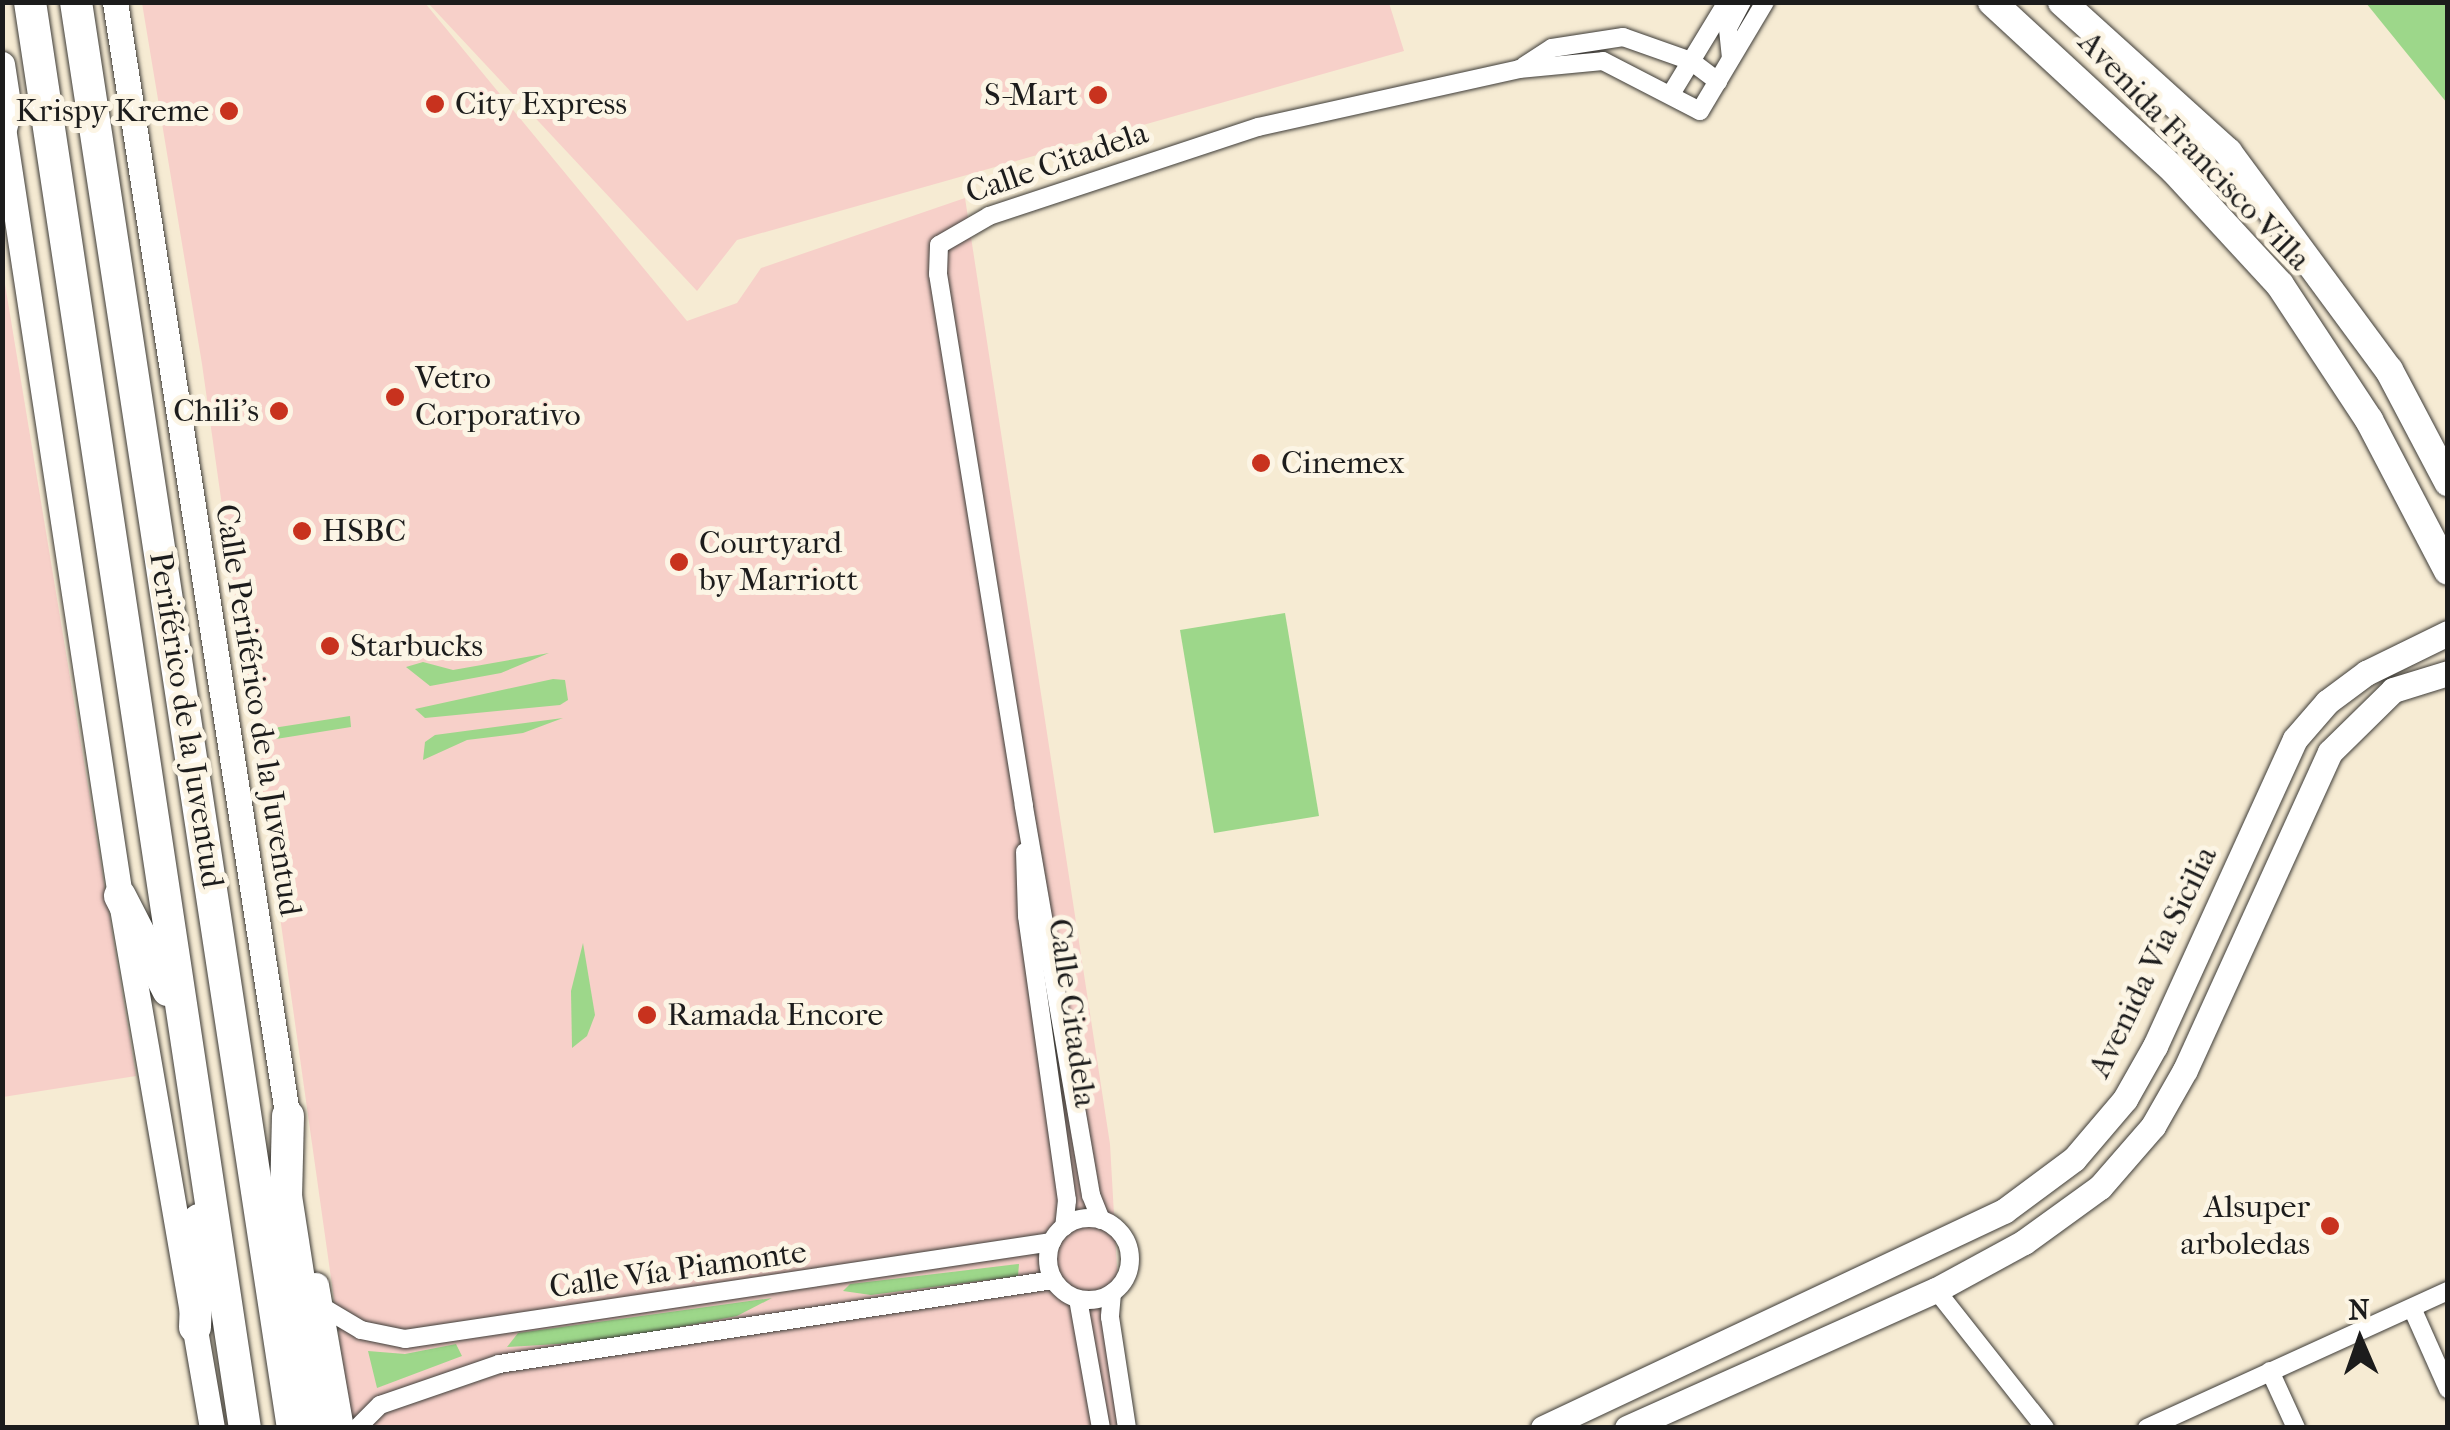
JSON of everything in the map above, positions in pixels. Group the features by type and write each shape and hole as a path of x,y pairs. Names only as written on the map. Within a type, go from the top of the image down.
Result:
{"highway":[{"name":"Periférico de la Juventud","path":"85,6 293,1428"},
{"name":"Periférico de la Juventud","path":"31,12 245,1428"},
{"path":"120,896 180,1014"},
{"path":"216,918 238,968 304,1428"},
{"path":"288,1116 286,1196 322,1428"},
{"path":"195,1327 201,1136"}],"main road":[{"name":"Calle Periférico de la Juventud","path":"115,2 340,1428"},
{"name":"Avenida Francisco Villa","path":"1992,2 2174,170 2280,286 2369,420 2448,571"},
{"name":"Avenida Francisco Villa","path":"2062,2 2228,152 2388,370 2448,482"},
{"path":"85,6 112,98 134,126"},
{"path":"2,64 9,110 4,129"},
{"path":"2,120 120,896 212,1428"},
{"name":"Avenida Via Sicilia","path":"1542,1428 2004,1211 2074,1159 2125,1099 2155,1046 2296,739 2327,702 2366,673 2448,633"},
{"path":"1627,1428 1936,1290 2024,1242 2100,1187 2154,1126 2211,1018 2330,752 2393,690 2448,673"}],"street":[{"path":"1671,94 1727,2"},
{"path":"1731,58 1728,28 1742,2"},
{"path":"1519,69 1603,61 1700,111 1765,2"},
{"path":"1519,69 1552,48 1623,37 1690,61 1718,81"},
{"name":"Calle Citadela","path":"1102,1220 1090,1195 1024,806 938,274 939,245 989,216 1258,127 1519,69"},
{"name":"Calle Citadela","path":"1024,806 1027,916 1067,1200 1064,1227"},
{"path":"1078,1300 1112,1294 1125,1280 1130,1256 1122,1234 1102,1220 1064,1227 1052,1242 1053,1280 1078,1300 1100,1428"},
{"name":"Calle Vía Piamonte","path":"319,1305 360,1330 405,1339 1052,1242"},
{"name":"Calle Vía Piamonte","path":"358,1428 380,1405 499,1364 1053,1280"},
{"path":"1936,1290 2045,1428"},
{"path":"2147,1428 2448,1292"},
{"path":"1112,1294 1110,1317 1127,1428"},
{"path":"2412,1308 2448,1389"},
{"path":"2270,1370 2296,1428"}],"shaded area":[{"path":"142,3 425,3 687,321 737,303 761,268 965,198 1110,1144 1126,1427 352,1427 202,364"},
{"path":"428,3 1389,3 1404,51 737,240 697,291"},
{"path":"2,266 136,1076 3,1097 2,1097"}],"green space":[{"path":"2366,3 2447,3 2447,103"},
{"path":"1285,613 1319,816 1214,833 1180,630"},
{"path":"549,653 501,673 430,686 406,667 423,662 453,670"},
{"path":"553,679 565,680 568,700 560,705 425,718 415,709"},
{"path":"350,716 351,727 276,739 273,728"},
{"path":"563,718 523,733 467,740 423,760 425,742 435,735"},
{"path":"583,943 595,1015 587,1036 572,1048 571,991"},
{"path":"1019,1264 1018,1276 871,1295 843,1291 850,1284"},
{"path":"772,1298 737,1316 607,1341 507,1347 518,1333"},
{"path":"456,1344 462,1356 377,1388 368,1351 405,1354"}],"place":[{"name":"S-Mart","path":"1098,95"},
{"name":"City Express","path":"435,104"},
{"name":"Krispy Kreme","path":"229,111"},
{"name":"Vetro Corporativo","path":"395,397"},
{"name":"Chili's","path":"279,411"},
{"name":"Cinemex","path":"1261,463"},
{"name":"HSBC","path":"302,531"},
{"name":"Courtyard by Marriott","path":"679,562"},
{"name":"Starbucks","path":"330,646"},
{"name":"Ramada Encore","path":"647,1015"},
{"name":"Alsuper arboledas","path":"2330,1226"}]}
